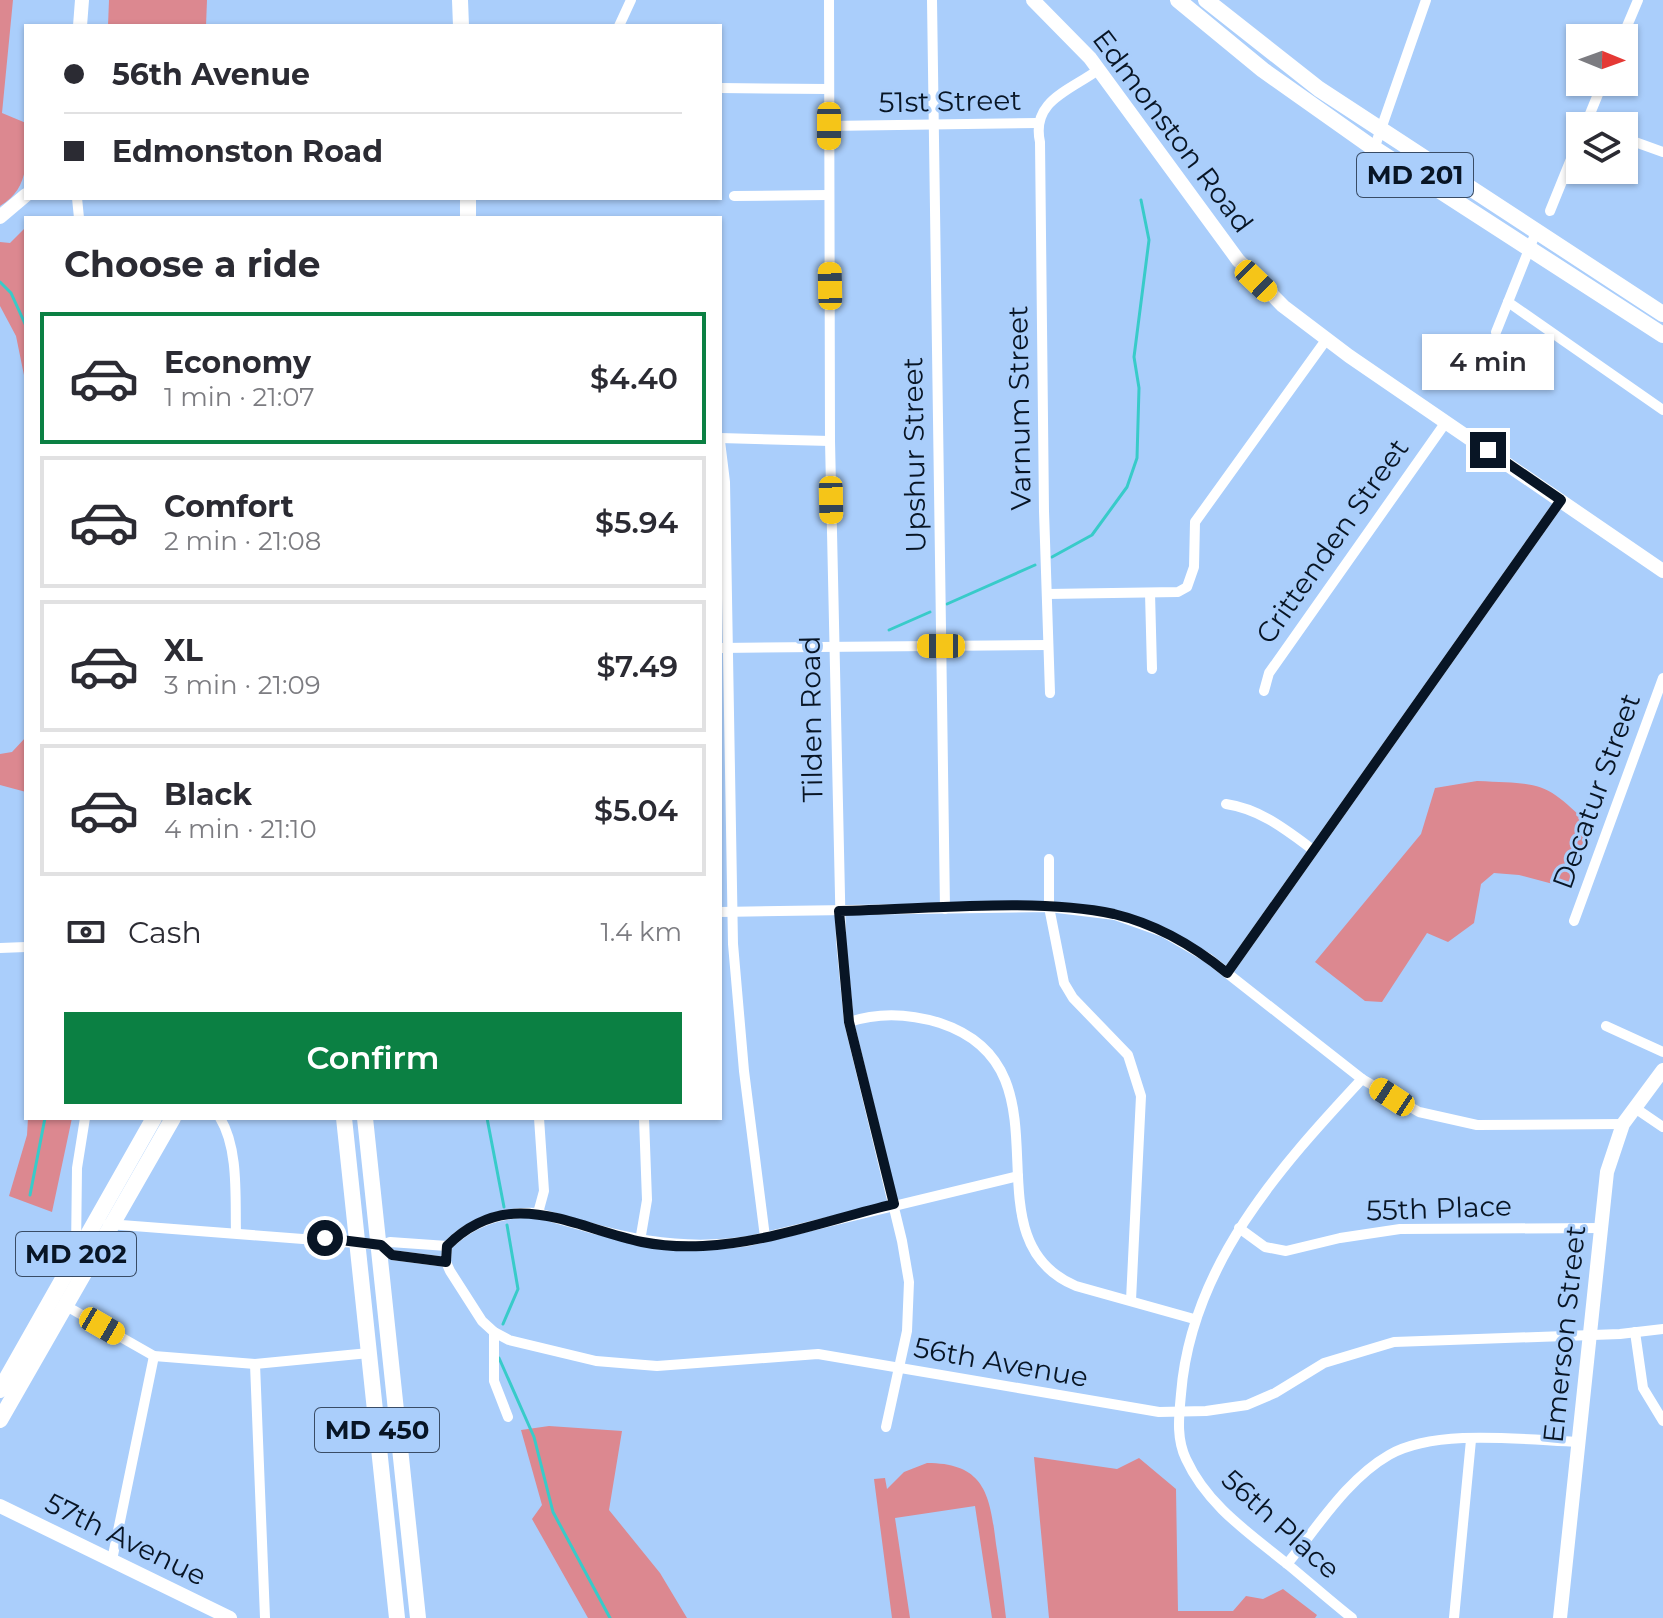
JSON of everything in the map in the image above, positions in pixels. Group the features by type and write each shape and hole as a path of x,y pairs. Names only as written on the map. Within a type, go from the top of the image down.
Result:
{"main road":[{"path":"460,0 461,24"},
{"name":"MD 201","path":"1178,0 1247,58 1374,149 1663,335"},
{"name":"MD 201","path":"1206,0 1297,74 1663,314"},
{"name":"MD 202","path":"0,1390 153,1120"},
{"name":"MD 202","path":"0,1420 68,1307 172,1120"},
{"name":"MD 450","path":"344,1120 360,1242 397,1618"},
{"name":"MD 450","path":"365,1120 381,1245 418,1618"}],"street":[{"path":"80,24 82,0"},
{"path":"620,24 631,0"},
{"name":"Tilden Road","path":"829,0 830,441 839,911 849,1022 894,1204 909,1282 907,1331 886,1427"},
{"name":"Upshur Street","path":"932,0 945,909"},
{"name":"Edmonston Road","path":"1033,0 1098,70 1238,260 1283,306 1326,340 1663,571"},
{"path":"1374,149 1426,0"},
{"path":"1628,24 1638,0"},
{"name":"51st Street","path":"829,126 1037,123 1042,110 1098,70"},
{"path":"722,88 827,89"},
{"name":"Varnum Street","path":"1037,123 1040,142 1050,693"},
{"path":"1638,143 1663,152"},
{"path":"1550,211 1566,172"},
{"path":"734,196 828,195"},
{"path":"0,217 24,197"},
{"path":"1496,332 1536,232"},
{"path":"1508,302 1663,410"},
{"path":"1047,594 1178,592 1187,587 1194,567 1195,522 1326,340"},
{"name":"Crittenden Street","path":"1264,691 1269,673 1446,422"},
{"path":"722,440 830,441"},
{"path":"722,457 725,482 726,912 765,1237"},
{"path":"1227,973 1561,500"},
{"path":"1152,669 1154,593"},
{"path":"724,648 1048,645"},
{"name":"Decatur Street","path":"1574,921 1663,678"},
{"path":"1226,804 1245,807 1270,819 1312,849"},
{"path":"1049,859 1049,907 1064,983 1073,998 1114,1038 1137,1074 1141,1124 1131,1300"},
{"path":"726,912 1049,907 1115,915 1141,922 1190,946 1362,1079 1419,1112 1457,1122 1513,1126 1623,1124"},
{"path":"0,948 24,947"},
{"path":"849,1022 886,1015 914,1017 942,1024 973,1040 996,1067 1011,1098 1018,1141 1023,1225 1036,1259 1048,1271 1067,1282 1194,1319"},
{"path":"1606,1026 1663,1052"},
{"name":"Emerson Street","path":"1560,1618 1611,1154 1623,1124 1663,1070"},
{"path":"1180,1412 1194,1319 1239,1228 1289,1159 1362,1079"},
{"path":"1635,1108 1663,1127"},
{"path":"76,1253 77,1168 85,1120"},
{"path":"221,1120 228,1134 231,1155 236,1233"},
{"path":"538,1213 544,1191 539,1120"},
{"path":"640,1241 647,1200 644,1120"},
{"path":"93,1223 381,1245 390,1242 447,1246 473,1225 496,1216 538,1213 640,1241 703,1246 765,1237 1018,1176"},
{"name":"55th Place","path":"1239,1228 1265,1247 1286,1251 1351,1236 1400,1229 1601,1228"},
{"path":"381,1245 392,1255 446,1262 447,1246"},
{"name":"56th Avenue","path":"446,1262 473,1309 494,1332 536,1348 627,1365 657,1366 795,1354 897,1367 1108,1405 1180,1412 1247,1405 1275,1393 1324,1363 1379,1345 1454,1338 1592,1335 1663,1329"},
{"path":"68,1307 154,1356 255,1364 369,1353"},
{"path":"494,1332 494,1381 508,1417"},
{"path":"1635,1332 1643,1388 1663,1421"},
{"path":"112,1560 154,1356"},
{"path":"255,1364 265,1618"},
{"name":"56th Place","path":"1180,1412 1180,1443 1193,1474 1221,1510 1352,1618"},
{"path":"1454,1618 1471,1440"},
{"path":"1287,1564 1356,1483 1389,1455 1421,1444 1471,1440 1579,1442"},
{"name":"57th Avenue","path":"0,1506 230,1618"}],"shaded area":[{"path":"0,0 13,0 2,113 24,122 24,173 18,190 0,206"},
{"path":"109,0 207,0 206,24 108,24"},
{"path":"24,229 24,375 16,336 0,306 0,242 10,243"},
{"path":"24,739 24,791 0,785 0,754 12,752"},
{"path":"1477,781 1542,788 1564,802 1593,829 1568,888 1519,875 1494,873 1481,884 1474,923 1448,942 1427,933 1382,1002 1365,1001 1315,962 1421,834 1435,788"},
{"path":"28,1120 72,1120 52,1212 9,1196 27,1135"},
{"path":"549,1426 622,1431 609,1510 660,1573 687,1618 588,1618 532,1519 542,1505 521,1430"},
{"path":"1034,1457 1117,1469 1139,1458 1176,1489 1178,1611 1233,1611 1246,1596 1263,1599 1283,1589 1317,1615 1315,1618 1049,1618"},
{"path":"927,1463 961,1469 981,1485 991,1511 1006,1618 992,1618 975,1506 895,1518 910,1618 892,1618 874,1479 885,1478 887,1489 904,1472"}],"waterway":[{"path":"1052,557 1092,535 1127,487 1137,458 1139,388 1134,357 1149,240 1141,200"},
{"path":"0,282 11,293 24,322"},
{"path":"947,604 1035,565"},
{"path":"889,630 930,612"},
{"path":"30,1195 45,1120"},
{"path":"487,1120 504,1207"},
{"path":"503,1324 518,1289 507,1225"},
{"path":"499,1358 534,1437 553,1512 610,1618"}],"route":[{"path":"325,1238 381,1245 392,1255 446,1262 447,1246 462,1232 473,1225 510,1213 538,1213 640,1241 703,1246 749,1241 894,1204 849,1022 839,911 1049,907 1085,910 1141,922 1190,946 1227,973 1561,500 1488,450"}]}
